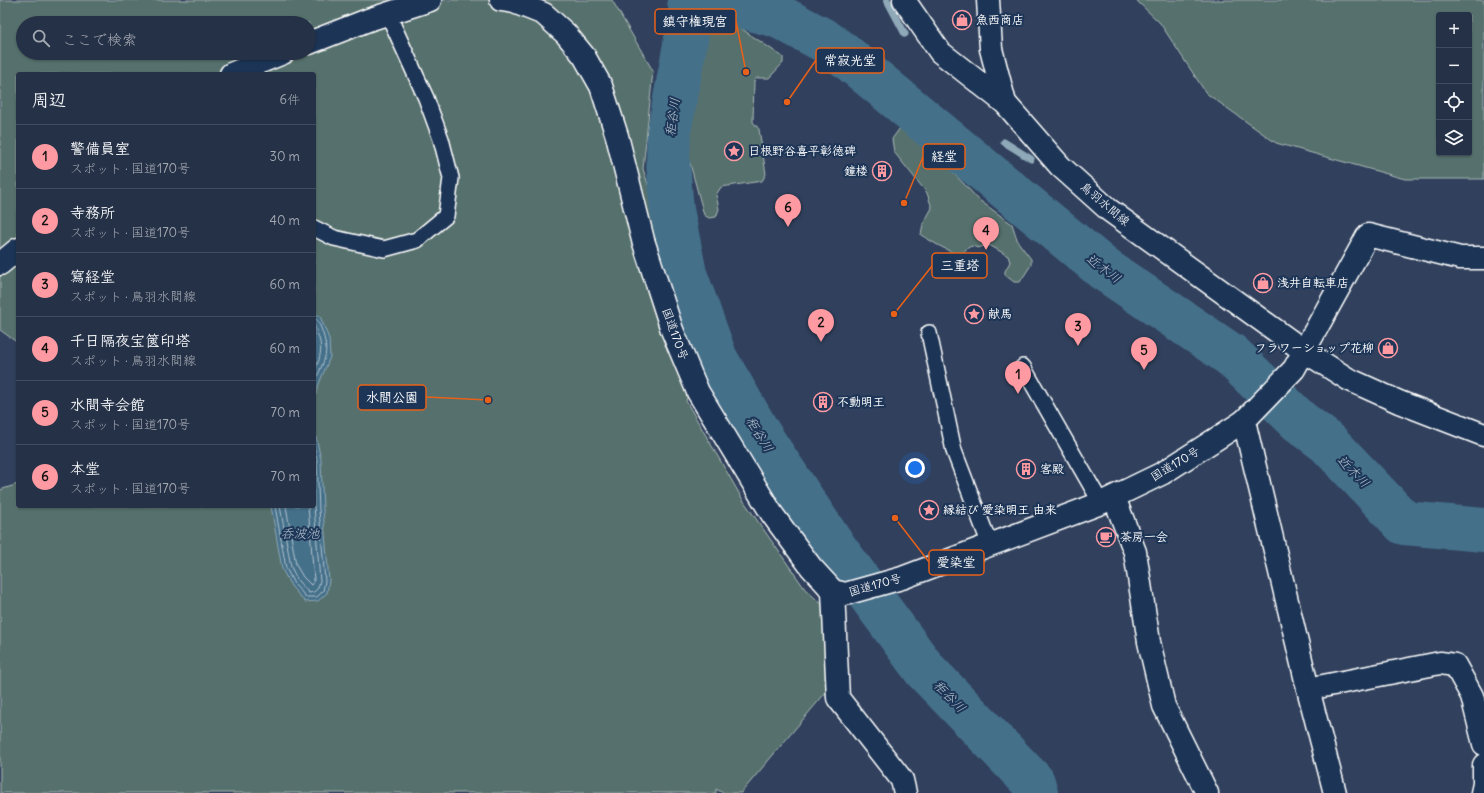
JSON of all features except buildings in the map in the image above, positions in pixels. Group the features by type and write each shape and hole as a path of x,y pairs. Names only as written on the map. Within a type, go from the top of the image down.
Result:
{"main road":[{"path":"316,40 430,0"},
{"name":"国道170号","path":"501,0 514,2 544,14 566,34 584,56 601,86 617,136 643,240 672,330 698,392 772,514 811,567 839,593 902,578 1108,500 1163,473 1248,416 1299,360 1368,235 1460,258 1484,258"},
{"path":"904,0 940,52 1005,103"},
{"name":"鳥羽水間線","path":"988,0 992,49 1005,103 1060,166 1109,210 1299,360"},
{"path":"236,72 266,60"},
{"path":"0,264 16,251"},
{"path":"1299,360 1348,379 1399,402 1484,435"},
{"path":"1248,416 1308,689 1335,793"},
{"path":"1108,500 1136,552 1149,642 1164,706 1207,793"},
{"path":"839,593 838,698 902,780 905,793"},
{"path":"1308,689 1440,663 1455,665 1472,696 1484,744"},
{"path":"1482,793 1484,784 1484,765"}],"lane":[{"path":"316,229 334,238 384,249 417,240 446,216 451,178 442,139 426,98 388,14"},
{"path":"929,333 954,451 990,545"},
{"path":"1023,367 1108,500"}],"green space":[{"path":"0,0 612,0 653,71 643,169 701,346 686,401 743,500 805,589 827,609 827,691 741,793 723,793 716,789 716,793 0,793 0,490 16,485 16,508 316,508 316,72 16,72 16,342 0,330"},
{"path":"1136,0 1484,0 1484,179 1405,179 1276,143 1206,93 1160,23"},
{"path":"730,23 736,25 783,57 783,63 769,78 757,78 754,81 753,122 759,129 766,174 762,181 721,187 716,195 719,209 716,217 709,218 704,215 682,134 682,121 707,35 712,29"},
{"path":"900,128 918,135 979,200 1012,224 1018,242 1031,259 1031,265 1020,282 1014,282 1005,275 1005,271 1010,262 1008,256 991,246 987,245 978,248 972,246 957,255 921,235 923,224 932,208 927,193 894,152 892,139"}],"water":[{"path":"316,314 320,316 329,339 330,357 316,394"},
{"name":"呑波池","path":"316,436 321,460 323,510 329,581 327,593 318,601 305,602 291,586 282,569 271,508 316,508"}],"waterway":[{"name":"秬谷川","path":"689,0 691,12 669,132 668,163 672,210 685,274 716,359 761,437 830,541 925,670 1033,782 1036,793"},
{"name":"近木川","path":"717,0 778,16 825,41 847,57 1104,269 1231,355 1299,421 1328,443 1404,523 1484,530"},
{"path":"887,0 905,34"},
{"path":"1004,142 1031,159"}],"place":[{"name":"魚西商店","path":"962,20"},
{"name":"鎮守権現宮","path":"746,72"},
{"name":"常寂光堂","path":"787,102"},
{"name":"日根野谷喜平彰徳碑","path":"734,151"},
{"name":"鐘楼","path":"882,171"},
{"name":"経堂","path":"904,203"},
{"name":"本堂","path":"788,227"},
{"name":"千日隔夜宝篋印塔","path":"986,250"},
{"name":"浅井自転車店","path":"1263,283"},
{"name":"三重塔","path":"894,314"},
{"name":"献馬","path":"974,314"},
{"name":"寺務所","path":"821,342"},
{"name":"寫経堂","path":"1078,346"},
{"name":"フラワーショップ花柳","path":"1388,348"},
{"name":"水間寺会館","path":"1144,370"},
{"name":"警備員室","path":"1018,394"},
{"name":"水間公園","path":"488,400"},
{"name":"不動明王","path":"823,402"},
{"name":"客殿","path":"1026,469"},
{"name":"縁結び 愛染明王 由来","path":"929,510"},
{"name":"愛染堂","path":"895,518"},
{"name":"茶房一会","path":"1106,537"}]}
